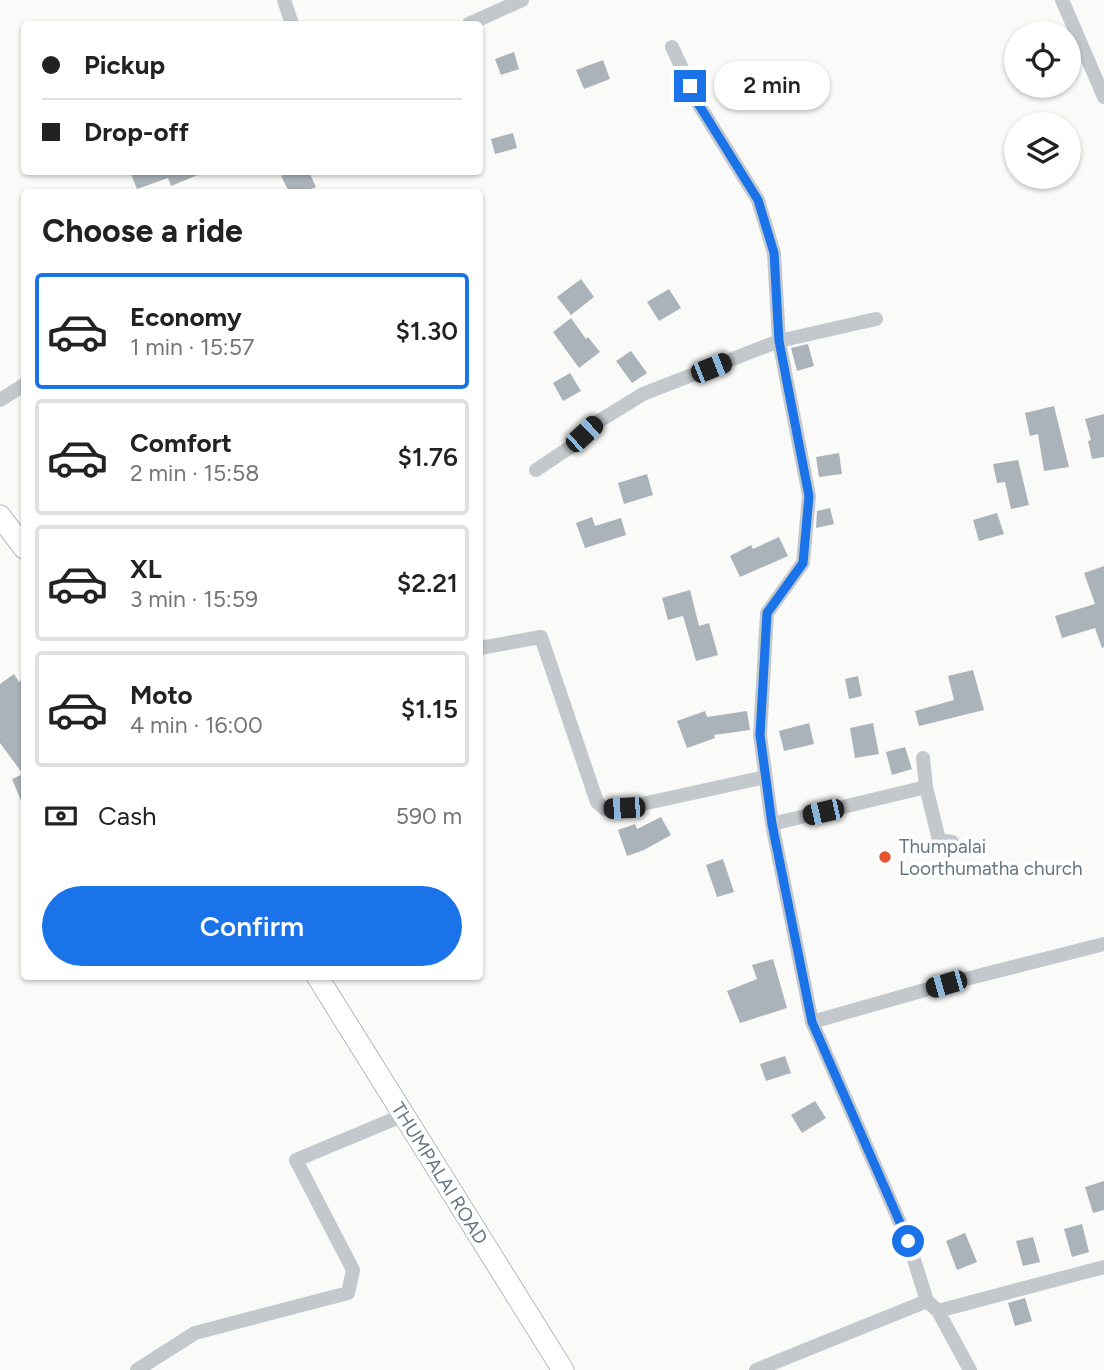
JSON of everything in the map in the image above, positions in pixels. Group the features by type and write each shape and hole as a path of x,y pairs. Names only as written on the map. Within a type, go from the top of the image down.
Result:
{"street":[{"path":"284,0 291,21"},
{"path":"476,21 522,0"},
{"path":"1062,0 1104,97"},
{"path":"672,47 699,105 758,200 774,253 779,341 809,496 803,563 767,613 760,735 772,824 812,1022 908,1241 932,1306 970,1370"},
{"path":"536,470 572,446 596,423 643,394 779,341 876,319"},
{"path":"0,400 21,387"},
{"path":"0,516 21,544"},
{"path":"483,647 541,637 597,802 605,809 624,808 765,777"},
{"path":"923,758 926,787 940,839 952,842"},
{"path":"772,824 926,787"},
{"path":"812,1022 946,984 1104,944"},
{"name":"THUMPALAI ROAD","path":"320,980 564,1370"},
{"path":"136,1370 195,1333 348,1293 353,1270 296,1160 404,1115"},
{"path":"756,1370 932,1306 1104,1267"}],"building":[{"path":"514,52 519,69 501,75 495,59"},
{"path":"603,60 610,79 584,89 576,70"},
{"path":"513,133 517,148 495,154 491,139"},
{"path":"131,175 198,175 171,186 168,178 137,189"},
{"path":"310,175 316,187 288,189 281,176"},
{"path":"581,279 594,297 571,315 557,297"},
{"path":"669,289 681,308 659,321 647,302"},
{"path":"571,318 586,339 588,337 600,352 579,368 553,332"},
{"path":"808,344 814,366 797,371 791,348"},
{"path":"631,351 647,373 632,383 616,361"},
{"path":"570,373 581,391 563,401 553,383"},
{"path":"1054,406 1069,467 1044,471 1038,434 1030,436 1025,413"},
{"path":"1104,414 1104,457 1092,459 1088,441 1091,440 1085,419"},
{"path":"839,453 842,474 819,477 816,457"},
{"path":"1018,460 1029,505 1011,509 1005,482 997,483 993,464"},
{"path":"647,474 653,495 624,504 618,483"},
{"path":"830,508 834,524 816,528 817,511"},
{"path":"997,513 1004,534 979,541 973,520"},
{"path":"592,517 595,526 621,518 626,535 585,548 576,523"},
{"path":"779,537 788,556 740,577 730,556 751,545 753,549"},
{"path":"1104,566 1104,647 1102,648 1095,628 1062,638 1055,616 1095,604 1084,573"},
{"path":"690,590 699,626 709,623 718,655 696,661 683,616 668,620 662,598"},
{"path":"973,670 984,710 919,726 915,711 954,700 948,676"},
{"path":"14,674 19,682 21,680 21,771 0,743 0,684"},
{"path":"858,676 862,696 849,699 845,679"},
{"path":"705,711 707,717 747,711 750,730 714,735 715,738 687,748 677,721"},
{"path":"809,723 814,744 784,751 779,731"},
{"path":"873,723 879,754 855,758 850,728"},
{"path":"905,747 912,769 892,775 886,752"},
{"path":"21,775 21,801 12,779"},
{"path":"661,817 671,835 627,856 618,830 635,824 637,829"},
{"path":"723,859 734,892 717,897 706,865"},
{"path":"773,959 787,1008 740,1023 727,991 757,979 752,965"},
{"path":"785,1056 791,1073 766,1081 760,1064"},
{"path":"815,1101 826,1118 802,1133 791,1115"},
{"path":"1104,1181 1104,1210 1093,1213 1085,1187"},
{"path":"1082,1224 1089,1252 1072,1257 1064,1229"},
{"path":"965,1233 977,1262 957,1270 946,1241"},
{"path":"1033,1237 1040,1262 1023,1266 1016,1241"},
{"path":"1025,1298 1032,1321 1015,1326 1008,1303"}],"place":[{"name":"Thumpalai Loorthumatha church","path":"885,857"}],"route":[{"path":"690,86 758,200 774,253 779,341 809,496 803,563 767,613 760,735 772,824 812,1022 908,1241"}]}
